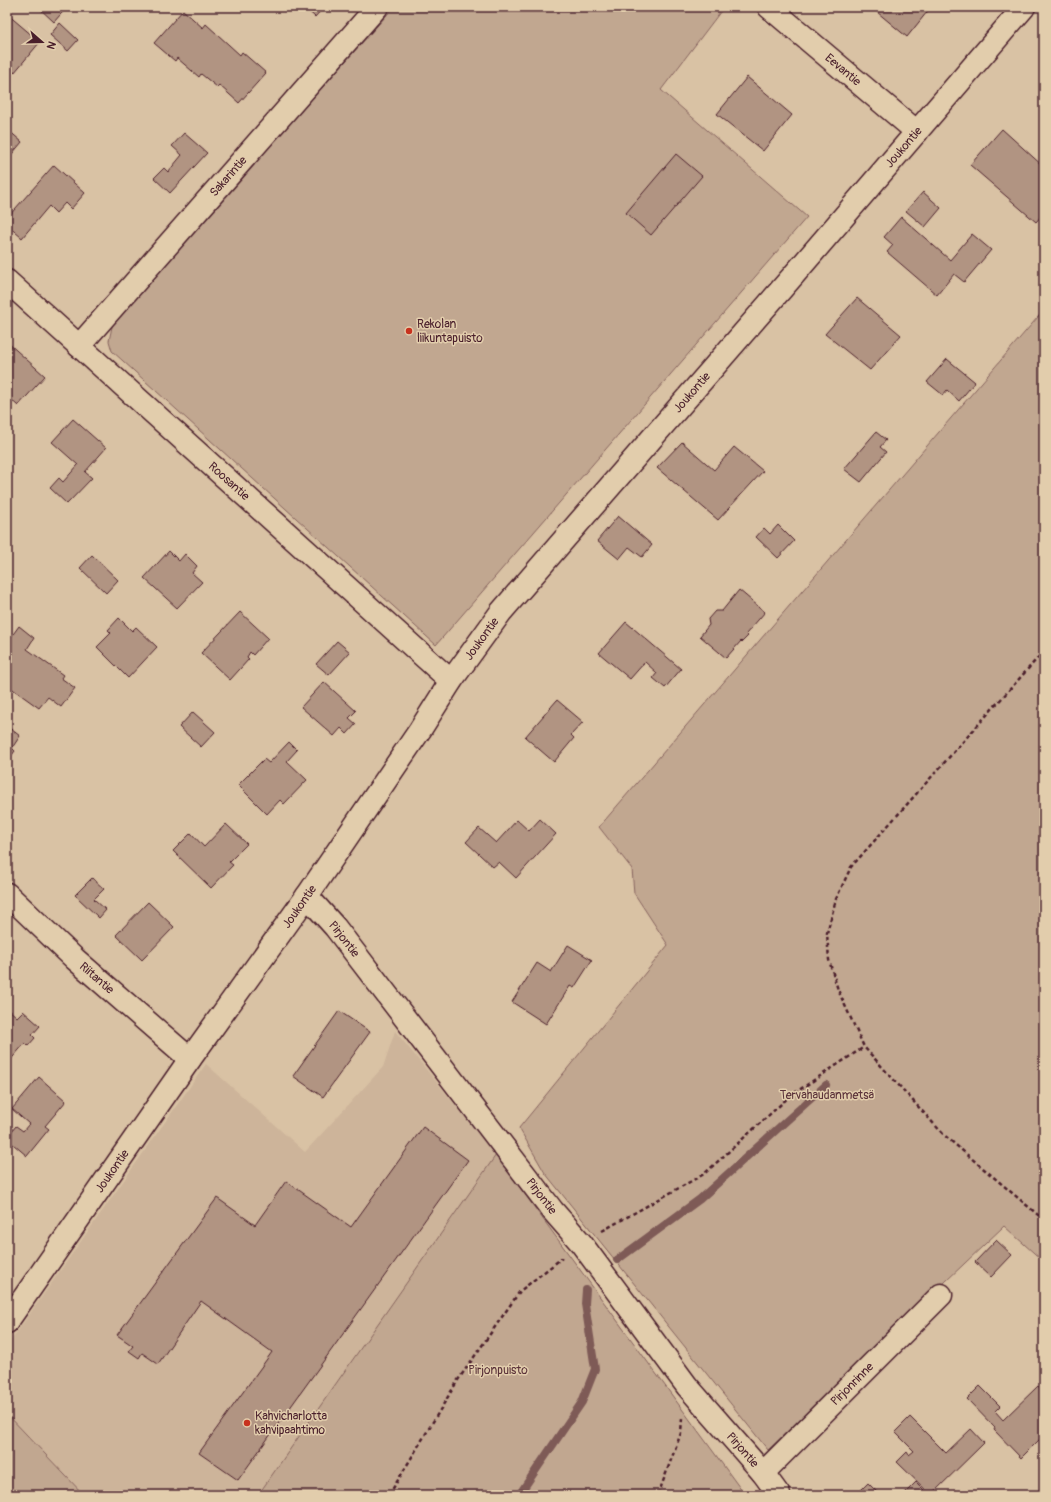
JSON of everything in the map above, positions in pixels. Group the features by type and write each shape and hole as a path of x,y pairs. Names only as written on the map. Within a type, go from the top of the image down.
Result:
{"street":[{"name":"Sakarintie","path":"79,346 377,7"},
{"name":"Eevantie","path":"769,7 917,132"},
{"name":"Joukontie","path":"7,1322 190,1059 307,896 420,730 451,681 501,612 1024,7"},
{"name":"Roosantie","path":"7,281 451,681"},
{"name":"Riitantie","path":"7,894 75,959 190,1059"},
{"name":"Pirjontie","path":"307,896 335,927 553,1211 581,1243 687,1386 763,1473 779,1495"},
{"name":"Pirjonrinne","path":"763,1473 942,1295"}],"path":[{"path":"1044,651 851,867 839,893 827,933 829,960 838,990 864,1047 944,1134 1044,1220"},
{"path":"389,1495 458,1380 520,1291 581,1243 704,1174 790,1096 864,1047"},
{"path":"658,1495 681,1433 683,1404 687,1386"}],"shaded area":[{"path":"395,1031 496,1155 258,1495 84,1495 7,1414 7,1346 206,1064 305,1152 383,1067"}],"green space":[{"name":"Rekolan liikuntapuisto","path":"394,7 724,7 661,90 807,217 436,645 112,351 109,341 113,322"},
{"name":"Tervahaudanmetsä","path":"1044,310 1044,1262 1004,1226 768,1450 545,1173 519,1128 668,945 634,893 632,869 599,827"},
{"name":"Pirjonpuisto","path":"496,1155 745,1495 258,1495"},
{"path":"7,1414 84,1495 7,1495"}],"building":[{"path":"38,7 67,7 54,22"},
{"path":"304,7 324,7 315,17"},
{"path":"871,7 931,7 907,37"},
{"path":"183,10 203,28 206,24 240,55 242,52 266,73 239,103 219,85 217,87 201,74 199,77 177,58 175,61 154,43"},
{"path":"7,14 40,42 14,73 7,67"},
{"path":"60,23 78,40 68,51 50,35"},
{"path":"747,77 792,115 763,151 717,114"},
{"path":"7,129 22,142 7,160"},
{"path":"1002,129 1044,167 1044,213 1036,222 970,165"},
{"path":"184,133 207,153 170,193 154,178 164,168 168,172 182,155 172,146"},
{"path":"676,154 702,176 651,235 626,213"},
{"path":"54,165 85,193 71,209 65,203 56,213 49,206 22,238 7,225 7,218"},
{"path":"923,192 941,208 925,227 906,211"},
{"path":"901,217 950,260 972,234 991,250 964,282 954,274 937,295 887,252 893,245 884,237"},
{"path":"857,298 901,335 870,370 825,334"},
{"path":"7,342 45,376 18,406 7,396"},
{"path":"947,359 975,382 959,401 947,390 943,395 927,382"},
{"path":"73,419 106,448 85,472 92,478 67,504 50,488 59,478 63,482 78,465 52,442"},
{"path":"876,432 886,440 880,447 886,452 861,482 844,469"},
{"path":"682,442 714,470 734,447 763,471 718,520 657,468"},
{"path":"618,516 652,545 642,557 629,547 619,559 597,541"},
{"path":"778,525 794,541 778,558 756,537 764,528 770,534"},
{"path":"169,551 179,561 185,554 197,566 192,573 202,582 177,608 144,578"},
{"path":"92,555 118,580 106,593 80,568"},
{"path":"739,590 765,612 746,634 748,636 742,642 741,641 726,658 700,636 709,625 708,619 715,611 722,611"},
{"path":"240,612 268,638 253,655 250,652 247,657 249,659 230,680 201,653"},
{"path":"119,618 132,631 136,627 157,647 128,678 97,647 111,633 108,630"},
{"path":"626,622 681,669 665,688 653,678 657,673 645,662 630,679 599,653"},
{"path":"19,626 34,638 27,649 63,675 61,678 75,688 61,707 48,697 39,708 7,685 7,672 9,669 7,668 7,638 9,636 11,637"},
{"path":"337,641 350,652 329,675 316,664"},
{"path":"324,682 356,711 349,718 356,724 347,734 341,728 334,736 301,707"},
{"path":"557,700 583,722 571,735 574,738 554,762 525,737"},
{"path":"193,712 215,732 201,747 179,727"},
{"path":"7,726 20,736 12,748 15,751 8,760 7,759"},
{"path":"289,742 297,750 287,761 307,780 284,804 280,800 267,814 238,785 264,759 269,763"},
{"path":"540,819 556,834 516,878 499,862 493,867 466,842 479,828 496,843 517,820 529,831"},
{"path":"226,824 247,844 229,862 233,865 211,888 173,851 191,833 204,847"},
{"path":"92,878 104,889 94,899 106,910 99,918 75,895"},
{"path":"148,902 174,927 142,960 116,935"},
{"path":"568,945 592,960 574,988 570,986 546,1024 512,1002 537,963 551,972"},
{"path":"7,1008 17,1017 23,1011 40,1026 32,1035 35,1038 28,1046 25,1043 7,1064"},
{"path":"339,1011 370,1032 323,1097 293,1076"},
{"path":"39,1077 66,1101 45,1126 49,1129 27,1156 7,1139 7,1137 16,1126 23,1131 29,1124 12,1109"},
{"path":"423,1127 468,1160 238,1480 199,1453 272,1352 201,1301 158,1364 142,1353 139,1358 129,1351 133,1346 117,1335 217,1198 255,1225 286,1181 351,1227"},
{"path":"996,1240 1012,1255 991,1277 975,1262"},
{"path":"980,1386 1000,1406 995,1411 1003,1420 1038,1386 1044,1392 1044,1435 1021,1458 967,1399"},
{"path":"910,1417 946,1453 971,1429 984,1443 931,1495 897,1462 907,1452 909,1455 914,1451 895,1432"},
{"path":"916,1482 929,1495 903,1495"},
{"path":"868,1483 880,1495 856,1495"}],"waterway":[{"path":"617,1260 700,1199 826,1085"},
{"path":"519,1495 582,1402 595,1369 585,1304 586,1290"}],"place":[{"name":"Rekolan liikuntapuisto","path":"409,331"},
{"name":"Kahvicharlotta kahvipaahtimo","path":"247,1423"}]}
